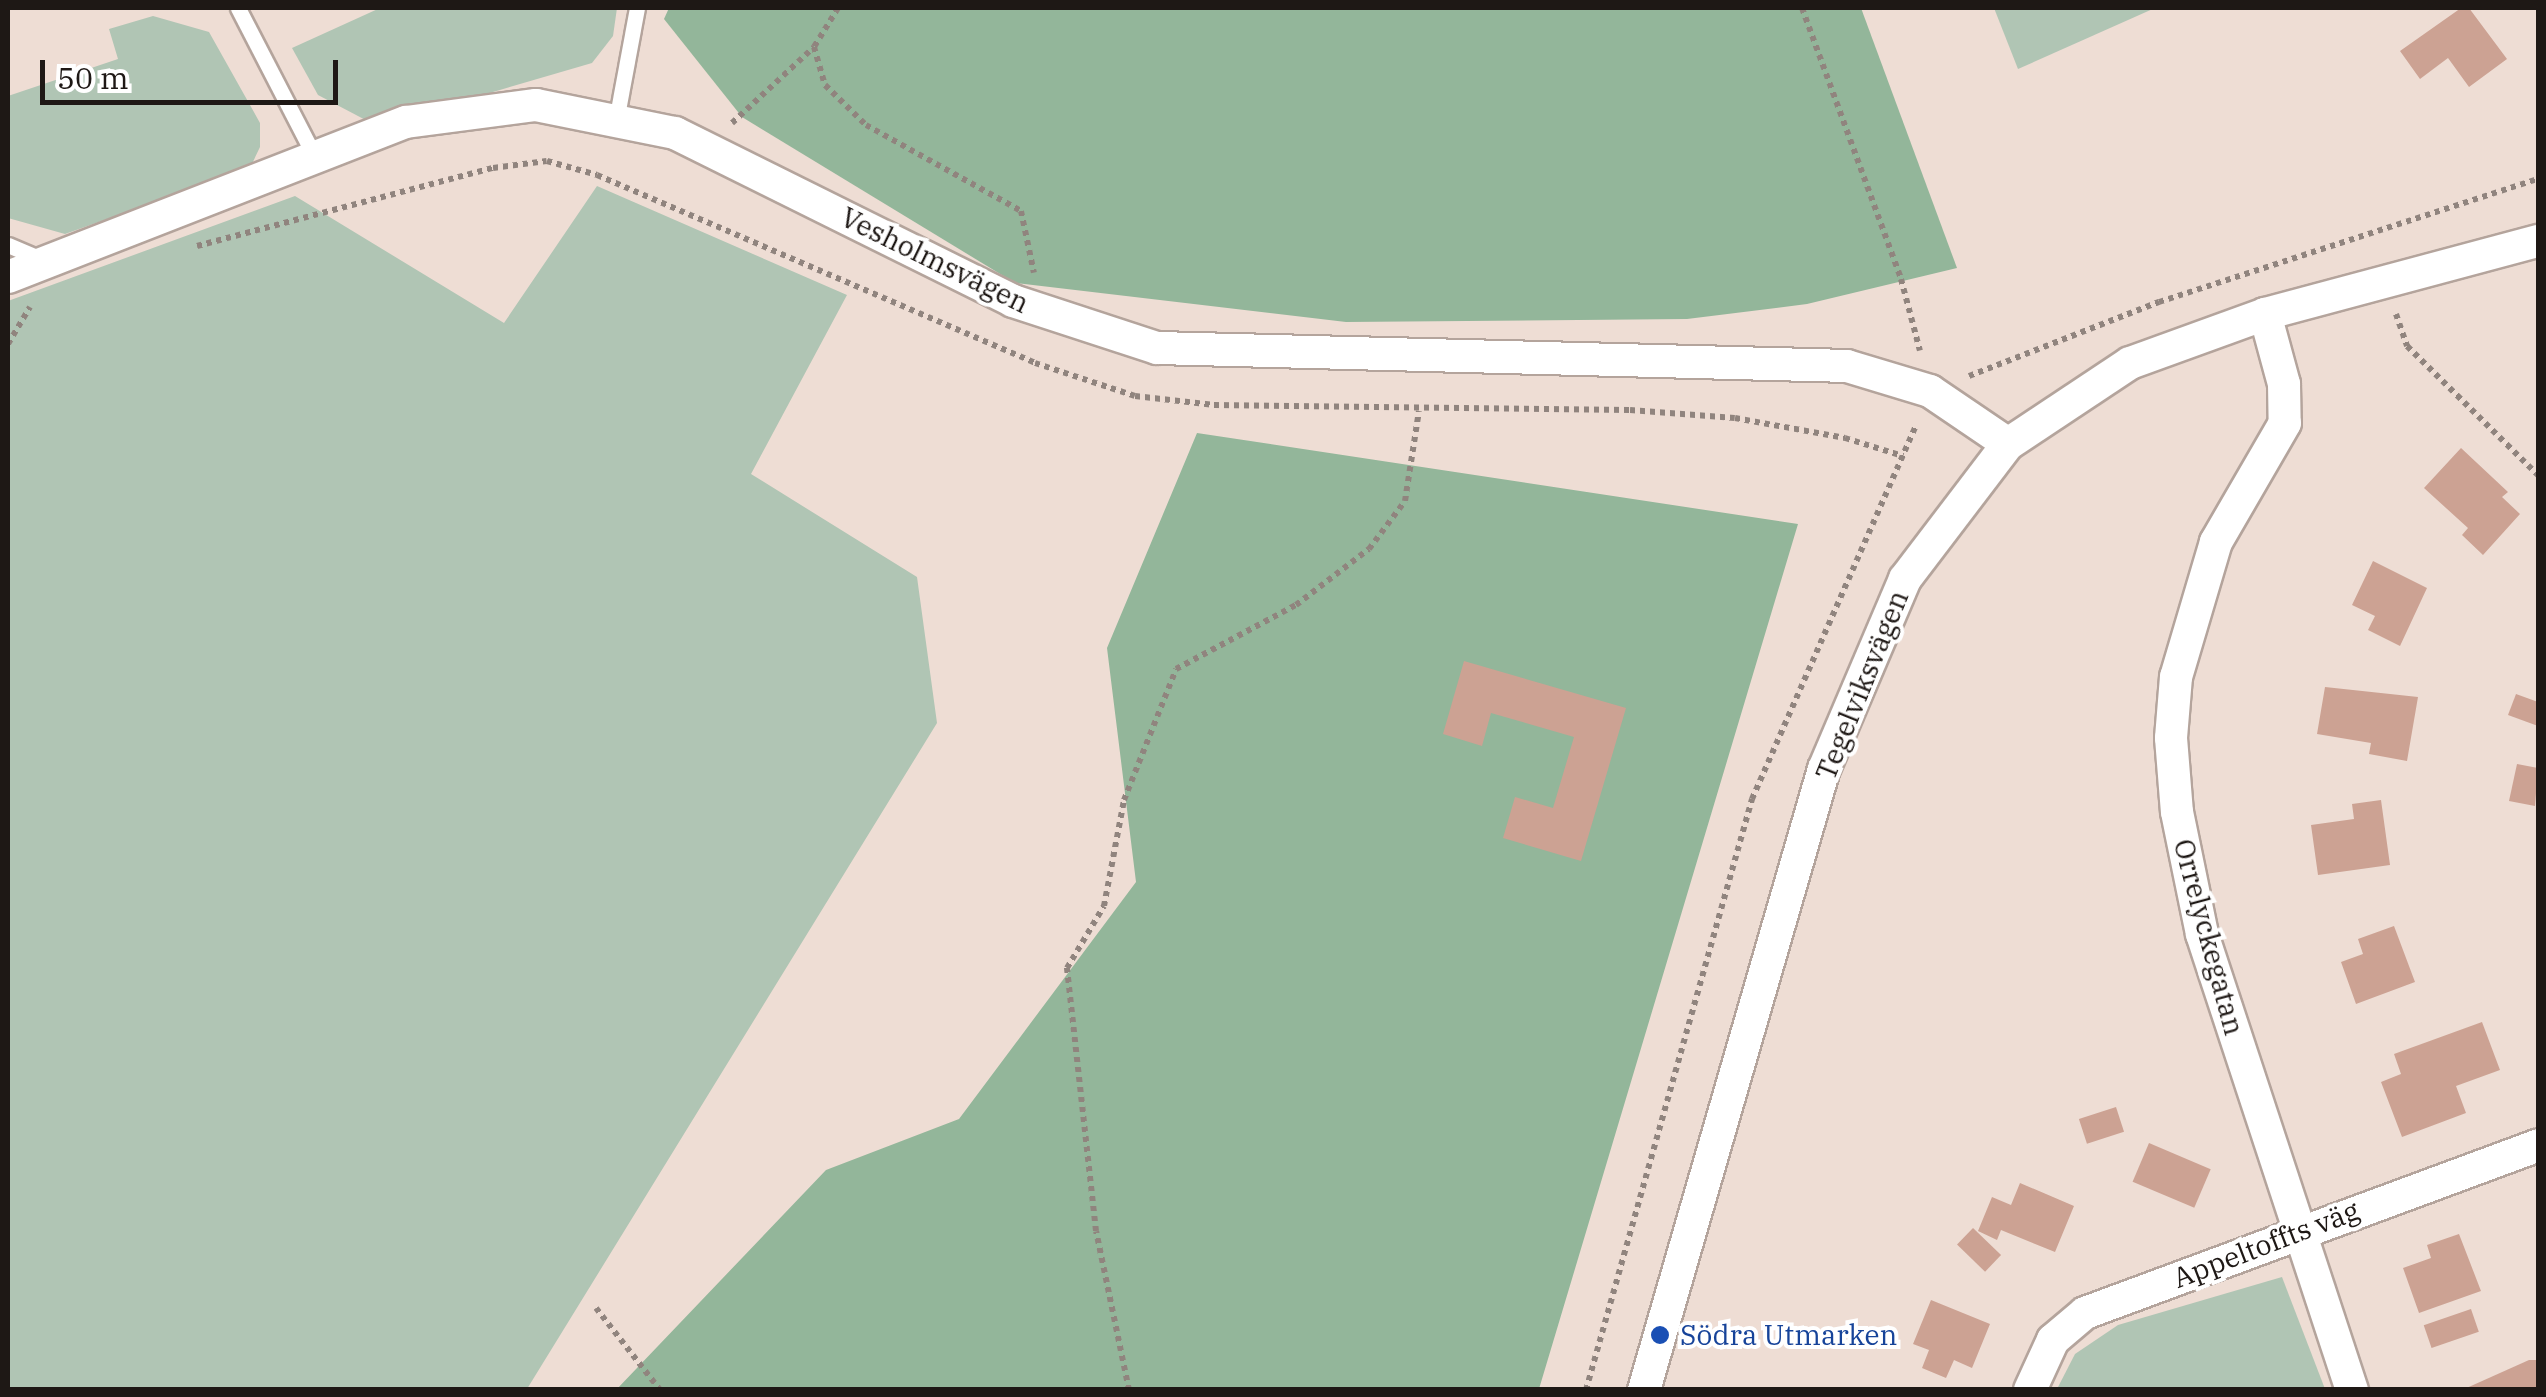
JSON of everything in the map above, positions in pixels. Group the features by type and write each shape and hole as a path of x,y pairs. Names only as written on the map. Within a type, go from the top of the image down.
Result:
{"street":[{"name":"Vesholmsvägen","path":"8,278 406,122 536,105 675,133 1042,311 1157,348 1848,366 1930,391 2008,444"},
{"name":"Tegelviksvägen","path":"1644,1390 1824,769 1905,579 2008,444 2130,363 2266,314 2386,286 2538,241"},
{"name":"Orrelyckegatan","path":"2266,314 2284,384 2285,423 2216,542 2176,677 2171,738 2184,862 2202,934 2295,1232 2352,1390"},
{"name":"Appeltoffts väg","path":"2030,1390 2053,1340 2085,1314 2295,1232 2538,1145"}],"lane":[{"path":"238,8 315,157"},
{"path":"616,121 637,8"},
{"path":"8,245 48,262"}],"path":[{"path":"706,148 814,47 838,8"},
{"path":"1586,1390 1752,799 1930,391 1900,279 1802,8"},
{"path":"814,47 825,85 866,124 1021,211 1042,311 1036,363"},
{"path":"192,248 474,172 547,161 596,175 1036,363 1135,396 1214,406 1419,411 1630,410 1735,418 1845,438 1903,456"},
{"path":"1930,391 2158,302 2538,179"},
{"path":"2371,236 2407,346 2538,475"},
{"path":"8,344 30,307 47,300"},
{"path":"1129,1390 1096,1231 1067,968 1104,906 1124,800 1176,668 1296,605 1369,550 1405,500 1419,411"},
{"path":"596,1308 660,1390"}],"green space":[{"path":"380,8 617,8 613,36 592,63 377,126 318,95 292,48"},
{"path":"669,8 1861,8 1957,268 1807,304 1687,319 1346,322 1015,283 742,117 664,19"},
{"path":"1994,8 2155,8 2018,69"},
{"path":"153,16 209,32 260,123 260,147 250,168 65,234 8,218 8,96 118,59 109,29"},
{"path":"597,186 847,295 751,474 917,577 937,723 527,1389 8,1389 8,301 295,196 504,323"},
{"path":"1197,433 1798,524 1539,1389 616,1390 826,1170 959,1119 1136,882 1107,648"},
{"path":"2282,1277 2325,1389 2057,1389 2075,1354 2118,1325"}],"building":[{"path":"2461,8 2469,8 2507,59 2469,87 2448,58 2420,79 2400,51"},
{"path":"2461,448 2508,492 2502,497 2520,514 2483,555 2462,535 2468,528 2424,488"},
{"path":"2373,561 2427,588 2400,646 2368,630 2375,616 2352,605"},
{"path":"1464,661 1626,708 1581,861 1503,838 1515,797 1553,808 1574,737 1491,713 1482,746 1443,734"},
{"path":"2325,687 2418,697 2407,761 2369,754 2371,743 2317,734"},
{"path":"2516,694 2538,702 2538,726 2508,715"},
{"path":"2517,764 2538,768 2535,806 2509,801"},
{"path":"2381,800 2390,865 2318,875 2311,825 2354,819 2352,804"},
{"path":"2394,926 2415,982 2356,1004 2341,962 2363,954 2358,939"},
{"path":"2482,1022 2500,1070 2456,1086 2466,1113 2402,1137 2381,1082 2401,1074 2394,1054"},
{"path":"2116,1107 2124,1132 2087,1144 2079,1119"},
{"path":"2149,1143 2211,1169 2194,1208 2133,1182"},
{"path":"2020,1183 2074,1206 2055,1252 2001,1230 1997,1240 1978,1231 1992,1197 2011,1205"},
{"path":"1973,1228 2001,1255 1985,1272 1957,1245"},
{"path":"2459,1234 2481,1291 2419,1313 2403,1268 2431,1258 2427,1245"},
{"path":"1931,1300 1990,1324 1972,1368 1954,1360 1946,1378 1922,1368 1929,1350 1913,1344"},
{"path":"2471,1309 2479,1332 2432,1348 2424,1325"},
{"path":"2529,1360 2538,1360 2538,1390 2462,1390"}],"place":[{"name":"Södra Utmarken","path":"1660,1335"}]}
